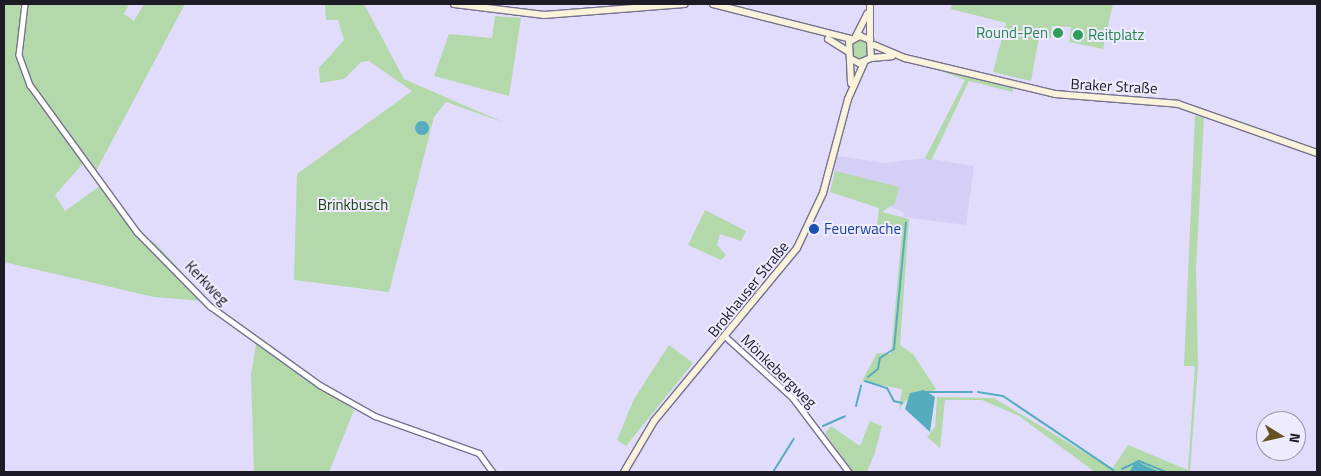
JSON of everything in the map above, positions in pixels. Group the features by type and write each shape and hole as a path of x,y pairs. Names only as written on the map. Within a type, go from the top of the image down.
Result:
{"street":[{"name":"Kerkweg","path":"24,4 19,55 30,85 141,236 210,306 320,385 375,416 479,453 493,472"},
{"path":"454,4 544,15 685,4"},
{"path":"713,4 818,34 854,38 872,43"},
{"path":"818,34 847,51 851,59 864,63 871,58 870,5"},
{"path":"847,51 870,5"},
{"name":"Braker Straße","path":"872,43 905,58 1054,94 1178,104 1317,153"},
{"name":"Braker Straße","path":"871,58 905,58"},
{"name":"Brokhauser Straße","path":"848,99 851,59"},
{"name":"Brokhauser Straße","path":"624,472 649,428 786,265 808,229 823,193 848,99 864,63"},
{"name":"Mönkebergweg","path":"726,337 793,398 849,472"}],"shaded area":[{"path":"837,156 886,163 925,158 974,166 966,225 903,217 904,212 890,207 899,187 833,171"}],"green space":[{"path":"4,4 129,4 124,14 134,21 144,4 185,4 96,171 86,160 55,195 65,211 100,186 138,237 154,242 194,285 191,289 202,301 154,297 4,262"},
{"name":"Brinkbusch","path":"325,4 364,4 404,79 505,123 446,102 434,117 389,292 294,280 297,174 412,91 369,61 361,62 344,79 320,83 319,68 344,40 338,20 326,20"},
{"path":"952,4 1113,4 1103,49 1069,42 1071,27 1052,26 1051,38 1039,37 1031,81 993,72 1006,23 951,9"},
{"path":"495,16 521,18 509,96 434,76 449,34 492,38"},
{"path":"861,39 868,42 871,49 868,56 861,59 854,56 851,49 854,42"},
{"path":"930,67 1013,88 1013,92 969,81 931,161 925,158 965,80"},
{"path":"1195,115 1204,118 1196,268 1198,365 1190,471 1317,472 1095,472 1019,416 982,400 945,400 940,448 927,437 935,427 937,397 994,398 1112,469 1128,445 1188,470 1195,366 1184,366"},
{"path":"835,171 899,187 895,203 882,212 909,219 900,345 913,354 936,389 913,403 906,400 899,410 902,389 862,381 877,353 891,354 902,231 877,225 879,208 830,192"},
{"path":"705,210 746,231 741,241 720,234 717,245 726,255 721,260 688,245"},
{"path":"257,339 354,410 329,472 254,472 251,375"},
{"path":"669,345 693,363 626,446 617,440 634,399"},
{"path":"870,421 882,426 875,452 867,472 853,472 825,433 831,426 860,446"}],"water":[{"path":"419,121 425,121 429,128 425,135 419,135 415,131 415,125"},
{"path":"924,390 935,397 930,432 905,409 910,393"},
{"path":"1136,461 1148,467 1160,472 1129,472"}],"waterway":[{"path":"868,377 878,369 880,358 894,349 906,223"},
{"path":"865,381 887,388 894,401 902,403"},
{"path":"856,406 861,386"},
{"path":"926,392 972,392"},
{"path":"978,392 1003,396 1113,470"},
{"path":"823,426 845,416"},
{"path":"773,472 794,439"},
{"path":"1122,469 1139,461 1166,472"}],"place":[{"name":"Round-Pen","path":"1058,33"},
{"name":"Reitplatz","path":"1078,35"},
{"name":"Feuerwache","path":"814,229"}]}
